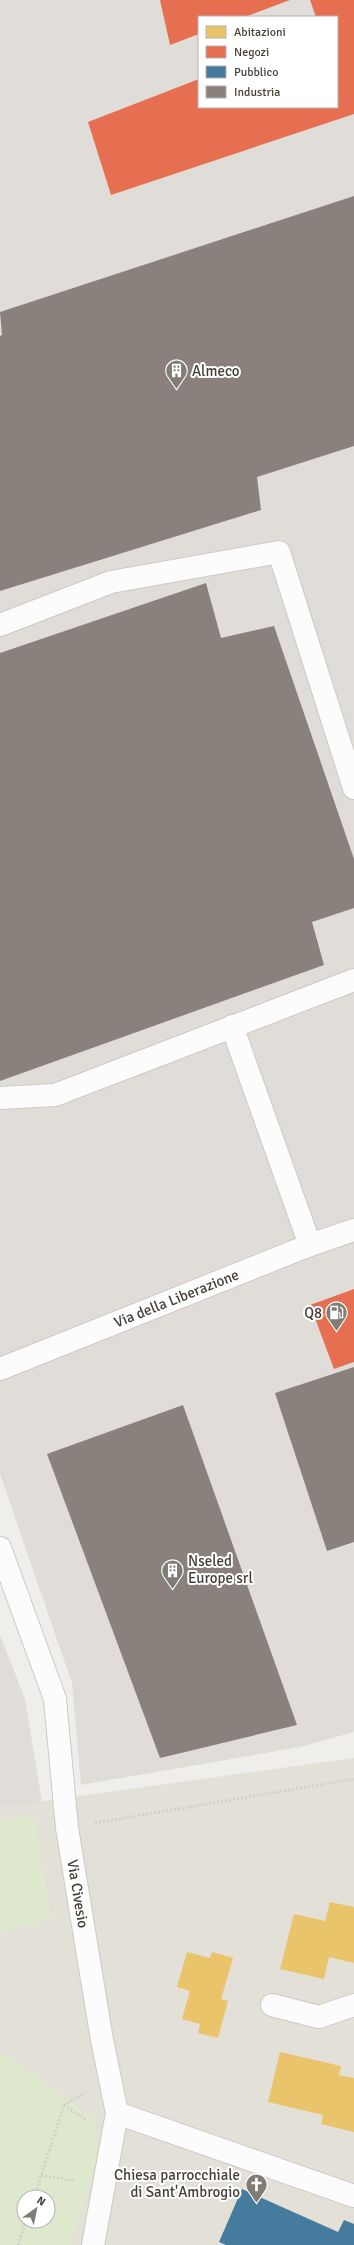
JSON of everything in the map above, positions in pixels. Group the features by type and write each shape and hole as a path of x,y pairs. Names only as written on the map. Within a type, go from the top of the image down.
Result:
{"street":[{"path":"0,625 111,582 279,552 354,788"},
{"path":"0,1098 55,1094 354,980"},
{"path":"232,1026 310,1245"},
{"name":"Via della Liberazione","path":"0,1369 310,1245 354,1230"},
{"name":"Via Civesio","path":"0,1548 55,1699 67,1828 102,2040 117,2113 93,2245"},
{"path":"272,2005 319,2018 354,2005"},
{"path":"117,2113 354,2196"}],"path":[{"path":"67,1828 354,1778"},
{"path":"37,2189 64,2105 88,2092"},
{"path":"41,2175 104,2186"},
{"path":"18,2245 23,2229"}],"shaded area":[{"path":"0,0 354,0 354,1732 300,1747 81,1785 72,1683 0,1474"},
{"path":"0,1635 25,1699 42,1802 0,1807"},
{"path":"354,1758 354,2245 0,2245 0,1807"}],"green space":[{"path":"33,1814 51,1918 0,1932 0,1821"},
{"path":"0,2052 94,2118 97,2162 70,2245 0,2245"}],"building: Abitazioni":[{"path":"330,1902 354,1907 354,1963 329,1957 324,1979 280,1969 294,1914 325,1921"},
{"path":"187,1952 210,1958 212,1952 233,1958 221,1999 228,2001 218,2038 198,2033 200,2024 182,2019 190,1991 177,1987"},
{"path":"280,2052 341,2066 339,2075 354,2078 354,2132 321,2124 323,2115 268,2102"}],"building: Negozi":[{"path":"160,0 290,0 248,16 198,16 198,34 170,45"},
{"path":"310,0 354,0 354,114 111,195 88,122 198,79 198,108 338,108 338,16 316,16"},
{"name":"Q8","path":"354,1289 354,1362 334,1369 310,1305"}],"building: Pubblico":[{"name":"Chiesa parrocchiale di Sant'Ambrogio","path":"242,2189 338,2232 344,2220 354,2224 354,2245 226,2245 219,2242"}],"building: Industria":[{"name":"Almeco","path":"354,196 354,446 257,477 261,510 0,591 0,336 2,335 0,312"},
{"path":"206,583 221,638 274,626 354,859 354,908 312,922 324,965 0,1081 0,653"},
{"path":"354,1367 354,1542 327,1551 275,1393"},
{"name":"Nseled Europe srl","path":"183,1405 297,1725 160,1758 47,1454"}],"place":[{"name":"Almeco","path":"177,390"},
{"name":"Q8","path":"337,1332"},
{"name":"Nseled Europe srl","path":"173,1590"},
{"name":"Chiesa parrocchiale di Sant'Ambrogio","path":"256,2204"}]}
